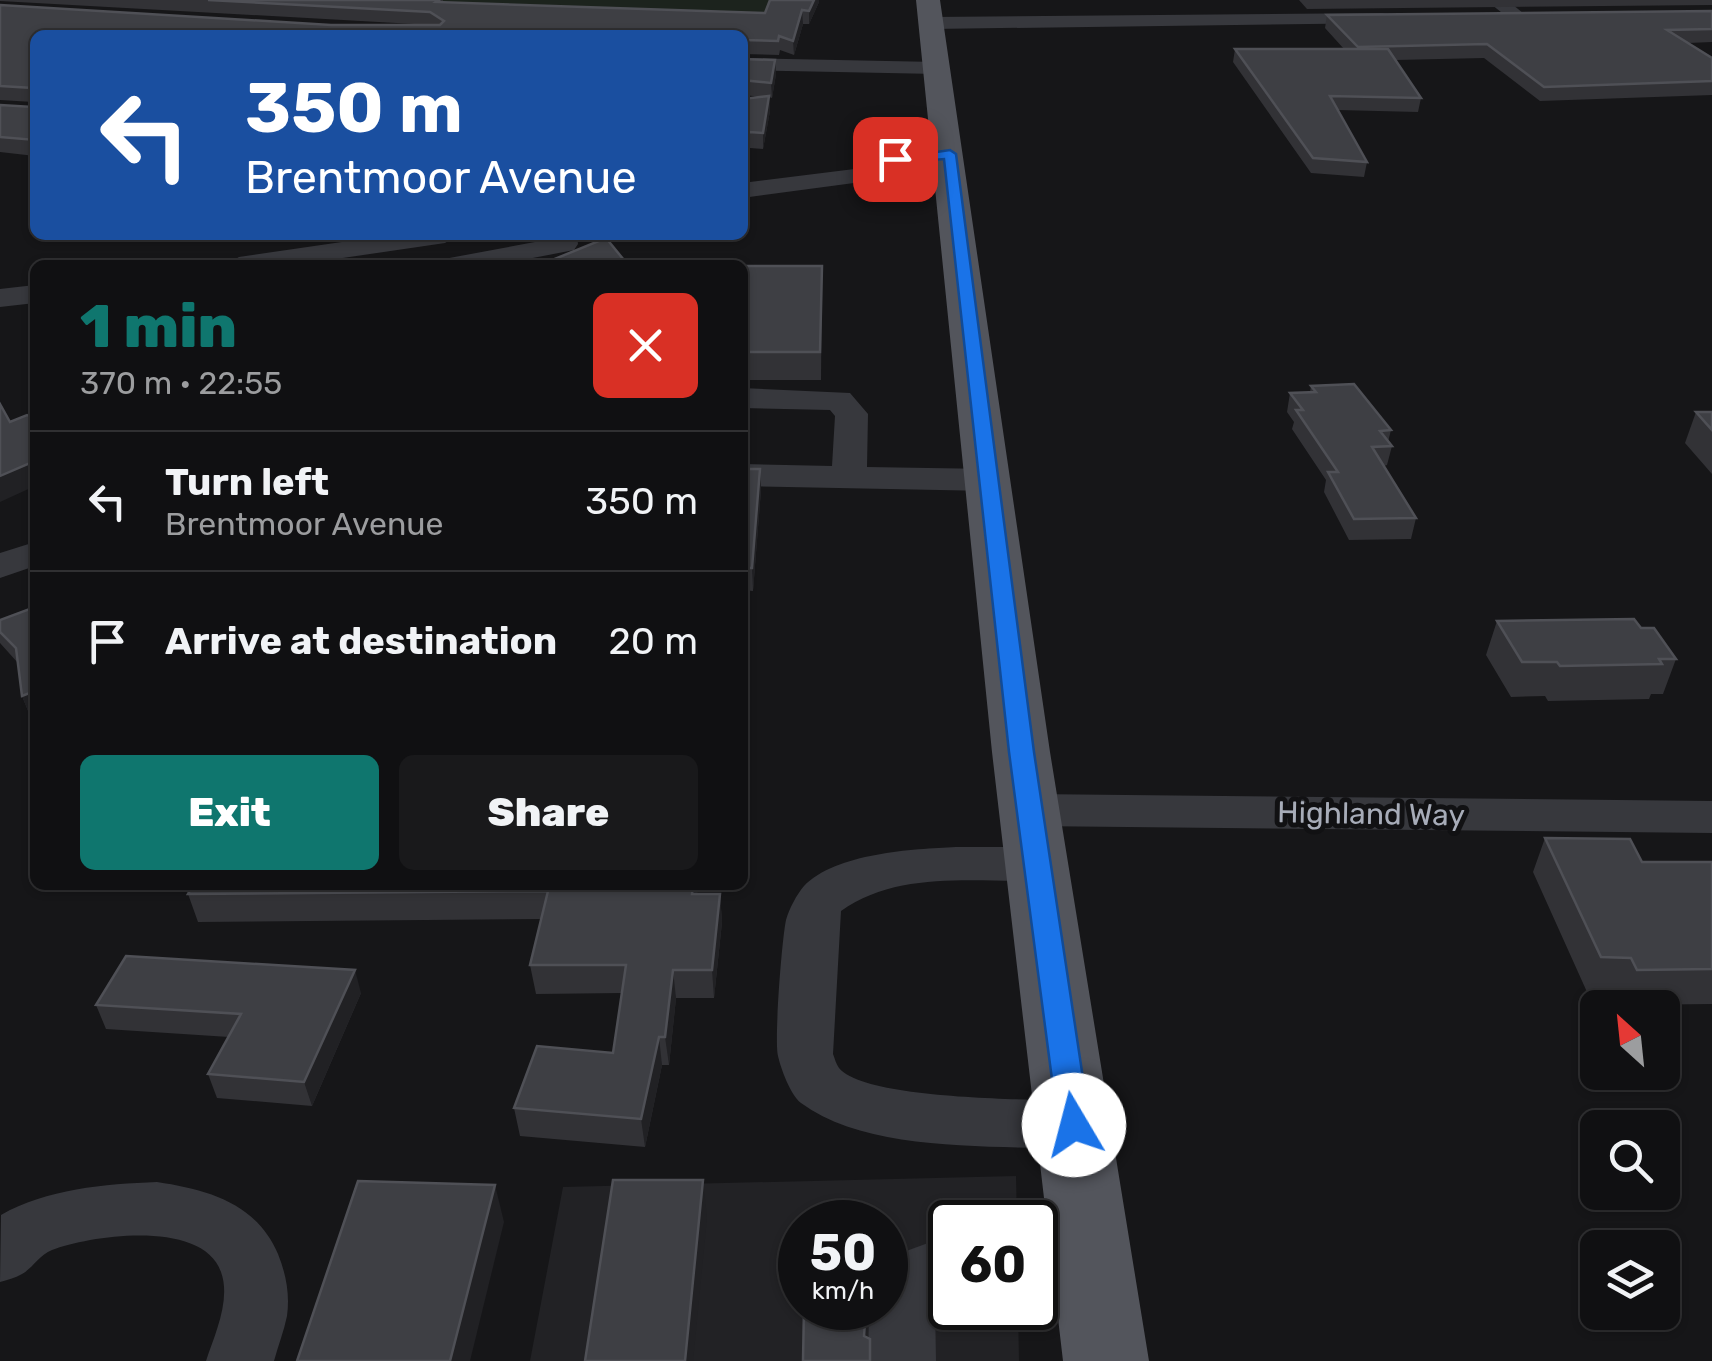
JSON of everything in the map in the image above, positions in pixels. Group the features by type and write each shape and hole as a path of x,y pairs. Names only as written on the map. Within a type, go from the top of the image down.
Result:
{"main road":[{"path":"930,12 1074,1125 1063,1248 1106,1361"}],"street":[{"path":"1236,0 1255,21"},
{"path":"1481,18 1529,17 1495,0"},
{"path":"930,12 1255,21 1406,18"},
{"path":"748,64 937,68"},
{"path":"748,181 950,159"},
{"path":"748,190 950,159"},
{"path":"366,249 396,240"},
{"path":"279,260 417,240"},
{"path":"483,260 548,249 565,244 565,240"},
{"path":"0,298 30,295"},
{"path":"748,398 839,400 852,414 849,478"},
{"path":"748,474 990,480"},
{"path":"0,566 30,554"},
{"name":"Highland Way","path":"1074,1125 918,1117 852,1103 817,1084 806,1054 812,919 822,899 856,878 1034,837 1712,818"},
{"path":"0,1254 31,1230 103,1211 158,1208 192,1212 220,1224 241,1244 255,1269 258,1298 254,1330 240,1361"},
{"path":"902,1361 901,1298 914,1281 928,1274"}],"shaded area":[{"path":"426,0 774,0 766,24 489,8"},
{"path":"1016,1176 1017,1200 928,1200 928,1330 1018,1330 1019,1361 530,1361 563,1187"}],"building":[{"path":"208,0 439,0 436,2 765,13 770,0 814,0 809,11 802,10 793,41 779,36 778,41 748,40 748,30 30,30 30,88 0,86 0,5 331,25 440,25 444,21 430,12"},
{"path":"1712,11 1712,29 1667,30 1712,58 1712,81 1544,87 1487,44 1358,47 1327,15"},
{"path":"1235,49 1388,49 1421,98 1330,96 1367,162 1313,158"},
{"path":"748,59 775,60 771,83 748,81"},
{"path":"769,96 763,133 748,133 748,98"},
{"path":"0,105 30,107 30,140 0,137"},
{"path":"608,240 624,260 552,260"},
{"path":"748,266 822,266 820,352 748,352"},
{"path":"1354,384 1391,430 1380,431 1392,446 1372,447 1416,518 1354,519 1328,472 1338,472 1296,410 1303,410 1290,393 1316,392 1311,386"},
{"path":"0,404 10,422 30,416 30,463 0,476"},
{"path":"1696,412 1712,412 1712,430"},
{"path":"748,469 760,469 752,568 748,568"},
{"path":"30,609 30,693 22,696 16,648 0,632 0,620"},
{"path":"1634,619 1641,628 1654,628 1676,659 1659,659 1662,664 1560,666 1557,662 1522,662 1497,621"},
{"path":"1545,838 1630,839 1642,862 1712,862 1712,969 1637,970 1631,958 1601,957"},
{"path":"190,890 692,890 692,894 720,894 712,970 673,970 665,1037 659,1037 641,1119 514,1108 537,1046 613,1053 626,965 530,965 548,891 188,894"},
{"path":"126,956 355,970 304,1082 208,1074 241,1014 96,1005"},
{"path":"613,1180 703,1180 685,1361 585,1361"},
{"path":"358,1181 495,1185 450,1361 297,1361"},
{"path":"804,1330 864,1330 864,1336 870,1339 870,1361 803,1361"}],"route":[{"path":"895,159 950,154 1022,752 1074,1125"}]}
